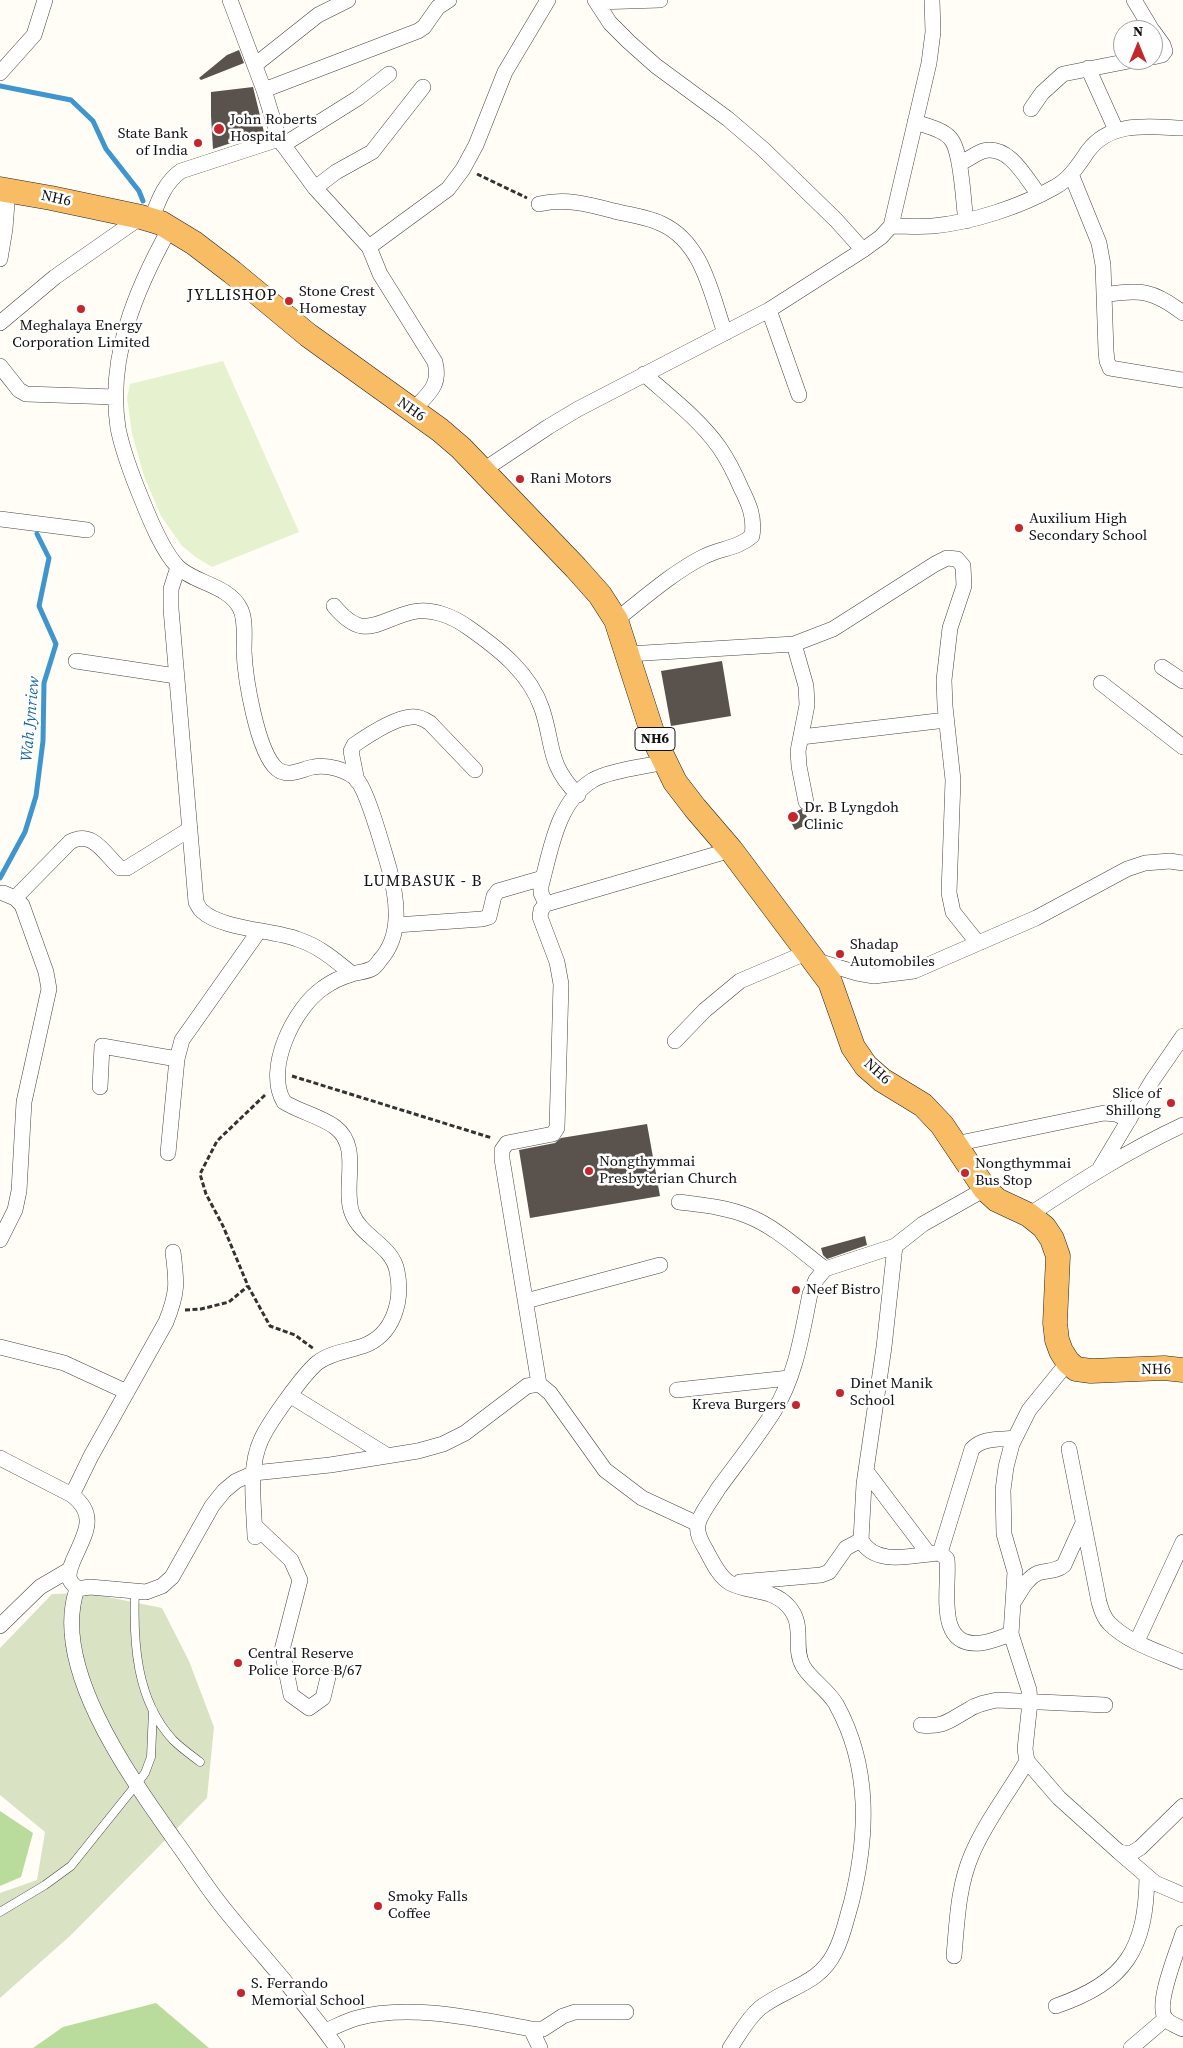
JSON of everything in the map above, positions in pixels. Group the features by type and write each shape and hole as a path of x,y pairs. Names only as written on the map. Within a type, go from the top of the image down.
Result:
{"highway":[{"name":"NH6","path":"4,190 154,222 194,243 308,335 413,410 461,448 576,568 600,596 616,620 655,741 675,782 731,850 830,982 853,1047 866,1066 882,1080 923,1105 942,1125 985,1189 997,1200 1030,1215 1044,1227 1052,1239 1058,1256 1055,1323 1057,1340 1068,1362 1076,1369 1091,1372 1164,1368 1183,1370"}],"street":[{"path":"0,73 34,35 45,0"},
{"path":"230,0 264,90 281,142 315,188 369,248 380,274 435,362 438,372 434,387 413,410"},
{"path":"255,65 318,15 348,0"},
{"path":"264,90 418,31 424,27 438,7 450,0"},
{"path":"369,248 448,189 463,169 476,144 505,72 548,0"},
{"path":"596,1 660,0"},
{"path":"482,471 548,427 644,374 769,310 881,237 891,226 929,63 933,32 932,0"},
{"path":"1134,0 1147,20"},
{"path":"596,1 610,23 629,42 656,66 763,149 836,220 863,250"},
{"path":"1031,109 1042,92 1063,74 1113,64"},
{"path":"1088,68 1116,130"},
{"path":"357,781 346,772 327,766 313,767 290,773 278,770 271,761 258,734 245,673 244,628 241,608 230,596 178,567 166,550 127,463 119,429 115,398 118,364 124,335 134,300 151,262 154,222 166,187 172,178 181,172 281,142 358,98 389,74"},
{"path":"315,188 336,172 372,152 423,87"},
{"path":"915,122 940,131 950,138 957,152 966,221"},
{"path":"891,226 932,226 966,221 1000,210 1057,186 1071,174 1090,148 1101,137 1116,130 1129,127 1183,128"},
{"path":"959,164 984,151 1001,152 1013,161 1039,195"},
{"path":"1071,174 1099,243 1103,265 1106,351 1110,368 1183,380"},
{"path":"0,259 6,229 4,190"},
{"path":"539,204 566,200 582,202 660,223 677,232 692,248 702,266 725,333"},
{"path":"0,323 55,277 154,222"},
{"path":"1104,295 1143,291 1155,295 1183,313"},
{"path":"769,310 799,395"},
{"path":"0,366 19,390 26,394 115,398"},
{"path":"616,620 697,560 721,550 743,544 752,536 754,524 751,509 730,464 718,445 695,419 644,374"},
{"path":"0,519 87,530"},
{"path":"628,654 794,644 833,629 935,564 947,558 957,559 963,566 964,576 962,592 950,628 944,680 953,788 950,903 953,912 977,942"},
{"path":"178,567 171,589 176,676 196,902 201,911 214,918 259,931 296,938 314,946 352,974"},
{"path":"334,606 346,620 355,625 365,626 380,624 414,612 430,612 448,616 467,626 490,643 518,667 536,695 542,709 556,766 567,784 578,795"},
{"path":"794,644 806,686 807,705 801,737 799,766 806,802"},
{"path":"76,661 176,676"},
{"path":"1162,667 1183,681"},
{"path":"1101,683 1183,747"},
{"path":"328,1677 323,1698 309,1708 290,1695 282,1650 300,1580 291,1560 255,1531 254,1473 256,1453 261,1439 310,1370 326,1358 365,1345 379,1336 392,1321 398,1305 400,1287 397,1268 393,1259 356,1222 351,1211 350,1164 345,1137 325,1121 284,1102 278,1088 277,1072 279,1057 298,1013 308,1000 324,987 352,974 373,968 392,943 396,926 396,907 389,869 366,798 357,781 351,752 354,746 402,718 412,716 422,718 430,723 474,770"},
{"path":"801,737 946,720"},
{"path":"546,904 541,893 543,878 558,824 578,795 594,780 606,775 665,762"},
{"path":"0,1240 15,1210 19,1191 24,1102 49,989 46,972 22,905 9,895 76,838 84,837 94,840 120,868 126,868 190,828"},
{"path":"698,1524 642,1498 605,1470 550,1393 539,1384 502,1150 507,1143 553,1134 556,1128 561,984 557,962 540,917 541,910 546,904 731,850"},
{"path":"675,1042 705,1010 740,981 811,956 857,973 874,976 914,971 1036,918 1127,869 1145,863 1183,862"},
{"path":"396,926 489,917 494,896 498,891 543,878"},
{"path":"168,1153 177,1060 182,1040 191,1024 259,931"},
{"path":"1099,1170 1152,1082 1183,1036"},
{"path":"100,1087 102,1046 177,1060"},
{"path":"955,1144 1104,1112 1116,1114 1129,1120"},
{"path":"1030,1215 1099,1170 1183,1125"},
{"path":"737,2045 746,2023 760,2008 811,1980 827,1967 835,1953 841,1939 854,1890 864,1813 860,1767 844,1721 835,1704 827,1690 804,1668 800,1657 797,1617 781,1599 766,1592 729,1583 720,1574 699,1537 698,1524 710,1501 774,1411 786,1388 810,1294 816,1280 825,1269 895,1246 922,1224 985,1189"},
{"path":"679,1202 717,1207 748,1216 779,1235 825,1269"},
{"path":"895,1246 884,1347 866,1471 861,1540 871,1551 887,1557 902,1558 934,1553"},
{"path":"72,1495 166,1322 174,1302 177,1283 173,1252"},
{"path":"526,1301 660,1265"},
{"path":"0,1347 64,1363 127,1392"},
{"path":"1068,1362 1029,1410 1015,1438 1006,1467 1002,1504 1004,1534 1015,1572 1011,1634 1029,1690 1030,1702 1025,1749 1027,1761 1059,1798 1119,1852 1163,1888 1183,1895"},
{"path":"677,1390 789,1378"},
{"path":"77,1589 90,1587 146,1592 162,1586 172,1576 218,1498 236,1481 254,1473 330,1465 418,1451 443,1444 465,1433 527,1386 539,1384"},
{"path":"290,1396 388,1456"},
{"path":"934,1553 972,1449 984,1441 1015,1438"},
{"path":"1068,1449 1099,1602 1108,1623 1137,1641 1183,1662"},
{"path":"0,1458 72,1495 81,1502 87,1512 88,1524 69,1570 69,1579 77,1589"},
{"path":"866,1471 934,1553 947,1559 947,1615 951,1628 957,1638 969,1643 981,1643 1011,1634"},
{"path":"1014,1601 1031,1577 1039,1573 1059,1570 1064,1565 1083,1523"},
{"path":"729,1583 821,1575 829,1572 846,1548 861,1540"},
{"path":"1137,1641 1183,1542"},
{"path":"0,1626 40,1587 69,1570"},
{"path":"77,1589 72,1604 71,1624 75,1651 83,1679 99,1721 115,1753 224,1908 307,2007 337,2048"},
{"path":"921,1725 933,1727 946,1724 968,1709 982,1703 997,1700 1105,1704"},
{"path":"954,1956 960,1896 972,1855 981,1836 1027,1761"},
{"path":"1119,1852 1130,1854 1140,1848 1183,1806"},
{"path":"1056,2006 1075,2000 1102,1985 1123,1967 1142,1930 1146,1904 1147,1876"},
{"path":"1183,1933 1163,1998 1162,2010 1165,2019 1183,2029"},
{"path":"325,2031 357,2018 384,2013 446,2015 531,2029 543,2029 563,2016 575,2012 626,2012"},
{"path":"1131,2048 1165,2019"},
{"path":"531,2029 540,2048"}],"lane":[{"path":"135,1591 135,1649 143,1682 153,1710 163,1727 174,1740 200,1762"},
{"path":"0,1912 45,1885 71,1866 136,1785 151,1757 153,1710"}],"path":[{"path":"463,169 488,177 539,204"},
{"path":"277,1072 507,1143"},
{"path":"266,1094 217,1141 200,1174 206,1194 223,1226 248,1286 270,1326 295,1335 326,1358"},
{"path":"166,1322 174,1312 201,1309 229,1302 248,1286"}],"green space":[{"path":"223,361 299,532 212,567 182,546 161,516 144,476 132,433 127,398 130,384"},
{"path":"88,1593 162,1608 189,1661 214,1727 207,1798 70,1936 0,1998 0,1893 37,1880 45,1832 0,1795 0,1648 52,1594"},
{"path":"0,1811 33,1833 21,1877 0,1886"},
{"path":"156,2003 209,2048 33,2048 63,2027"}],"building":[{"path":"239,50 244,63 201,80 199,78 227,55"},
{"path":"253,87 264,132 213,149 211,92"},
{"path":"722,661 731,716 671,726 661,671"},
{"path":"801,809 810,823 795,830 788,816"},
{"name":"Nongthymmai Presbyterian Church","path":"647,1124 660,1196 530,1218 519,1150 555,1143 561,1138"},
{"path":"865,1236 867,1245 827,1259 823,1255 821,1248"}],"waterway":[{"name":"Wah Jynriew","path":"0,86 71,100 93,121 106,149 139,191 143,201"},
{"name":"Wah Jynriew","path":"0,878 25,832 36,796 43,741 44,683 56,644 39,606 49,558 37,534"}],"place":[{"name":"John Roberts Hospital","path":"219,129"},
{"name":"State Bank of India","path":"198,143"},
{"name":"Stone Crest Homestay","path":"289,301"},
{"name":"Meghalaya Energy Corporation Limited","path":"81,309"},
{"name":"Rani Motors","path":"520,479"},
{"name":"Auxilium High Secondary School","path":"1019,528"},
{"name":"Dr. B Lyngdoh Clinic","path":"793,817"},
{"name":"Shadap Automobiles","path":"840,954"},
{"name":"Slice of Shillong","path":"1171,1103"},
{"name":"Nongthymmai Presbyterian Church","path":"589,1171"},
{"name":"Nongthymmai Bus Stop","path":"965,1173"},
{"name":"Neef Bistro","path":"796,1290"},
{"name":"Dinet Manik School","path":"840,1393"},
{"name":"Kreva Burgers","path":"796,1405"},
{"name":"Central Reserve Police Force B/67","path":"238,1663"},
{"name":"Smoky Falls Coffee","path":"378,1906"},
{"name":"S. Ferrando Memorial School","path":"241,1993"}],"district":[{"name":"JYLLISHOP","path":"232,296"},
{"name":"LUMBASUK - B","path":"423,882"}]}
